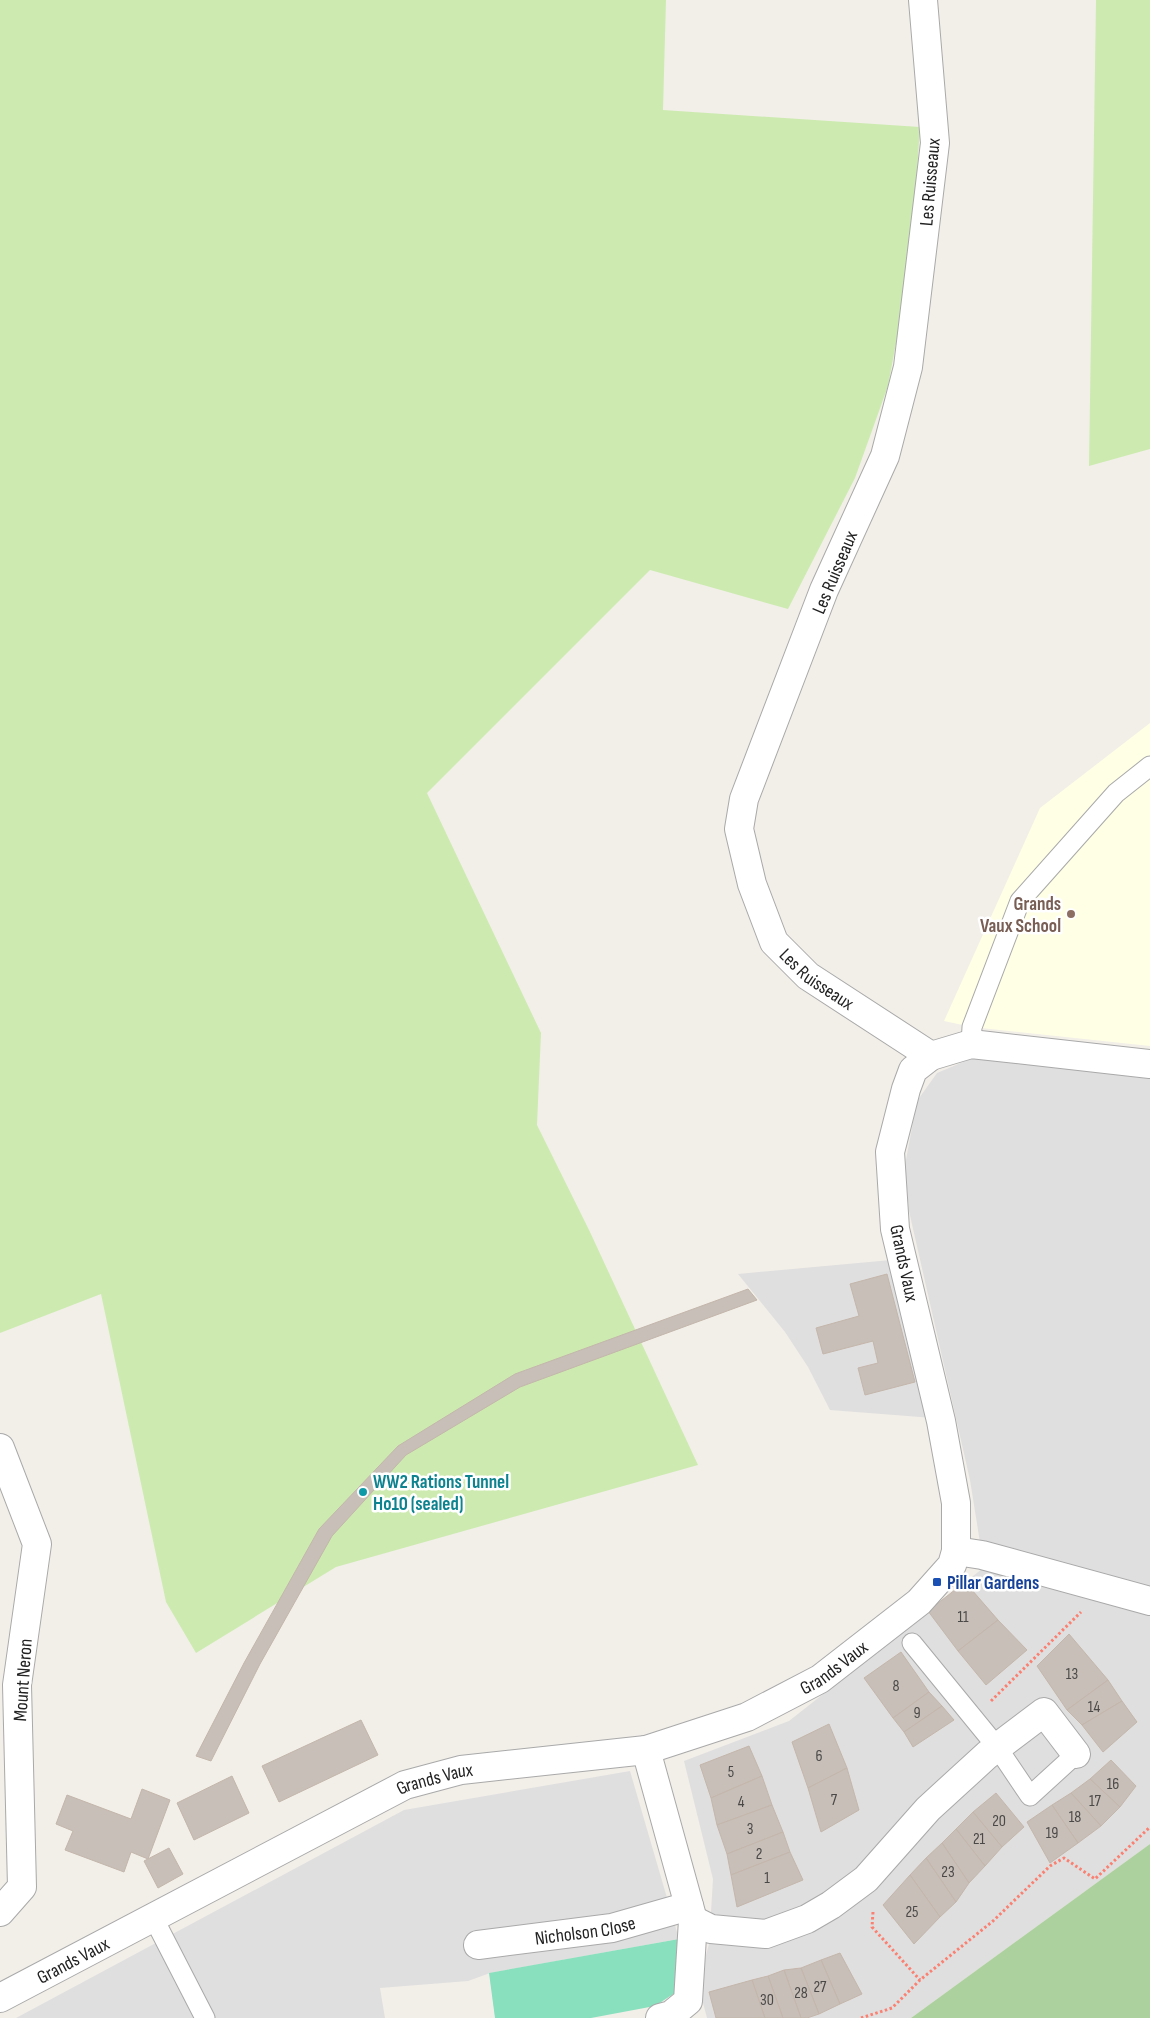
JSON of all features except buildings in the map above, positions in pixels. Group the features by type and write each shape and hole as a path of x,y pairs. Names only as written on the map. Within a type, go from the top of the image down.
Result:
{"street":[{"name":"Les Ruisseaux","path":"923,0 935,143 908,367 885,456 824,590 744,799 739,829 752,884 774,942 808,976 931,1056"},
{"name":"Grands Vaux","path":"0,1998 405,1785 461,1770 646,1750 747,1717 820,1679 918,1602 952,1565 956,1551 956,1503 941,1421 895,1229 890,1152 906,1089 913,1070 931,1056 971,1044 1150,1064"},
{"name":"Mount Neron","path":"0,1448 37,1544 17,1685 22,1887 0,1912"},
{"path":"956,1551 982,1555 1150,1602"},
{"path":"691,1913 711,1929 766,1934 807,1919 831,1905 866,1879 928,1809 997,1748 1044,1712 1076,1754"},
{"path":"646,1750 691,1913 688,2000 671,2015 660,2018"},
{"name":"Nicholson Close","path":"478,1945 612,1928 691,1913"}],"lane":[{"path":"971,1044 972,1027 1020,901 1116,793 1150,766"},
{"path":"912,1643 997,1748 1030,1796 1076,1754"},
{"path":"153,1917 205,2018"}],"path":[{"path":"991,1701 1086,1608"},
{"path":"861,2018 892,2008 920,1980 993,1921 1050,1866 1064,1858 1095,1879 1150,1827"},
{"path":"866,1879 873,1912 872,1927 920,1980"}],"shaded area":[{"name":"Grands Vaux School","path":"1150,723 1150,1046 972,1027 944,1021 1040,808"},
{"path":"975,1057 1150,1079 1150,1844 911,2018 707,2018 698,1984 709,1944 713,1879 684,1761 789,1721 987,1565 982,1555 970,1480 909,1211 905,1165 917,1101 937,1073"},
{"path":"891,1260 933,1418 830,1410 808,1367 785,1332 738,1274"},
{"path":"630,1771 679,1939 490,1973 468,1981 380,1988 385,2018 16,2018 404,1810"}],"green space":[{"path":"0,0 666,0 663,110 920,127 911,263 888,386 855,478 788,609 650,570 427,793 541,1033 537,1125 590,1232 698,1465 336,1567 196,1653 166,1602 101,1294 0,1333"},
{"path":"1096,0 1150,0 1150,449 1089,466"},
{"path":"1150,1844 1150,2018 911,2018"},
{"path":"679,1939 681,1989 655,2006 591,2018 495,2018 489,1973"}],"place":[{"name":"Grands Vaux School","path":"1071,914"},
{"name":"WW2 Rations Tunnel Ho10 (sealed)","path":"363,1492"},
{"name":"Pillar Gardens","path":"937,1582"}]}
